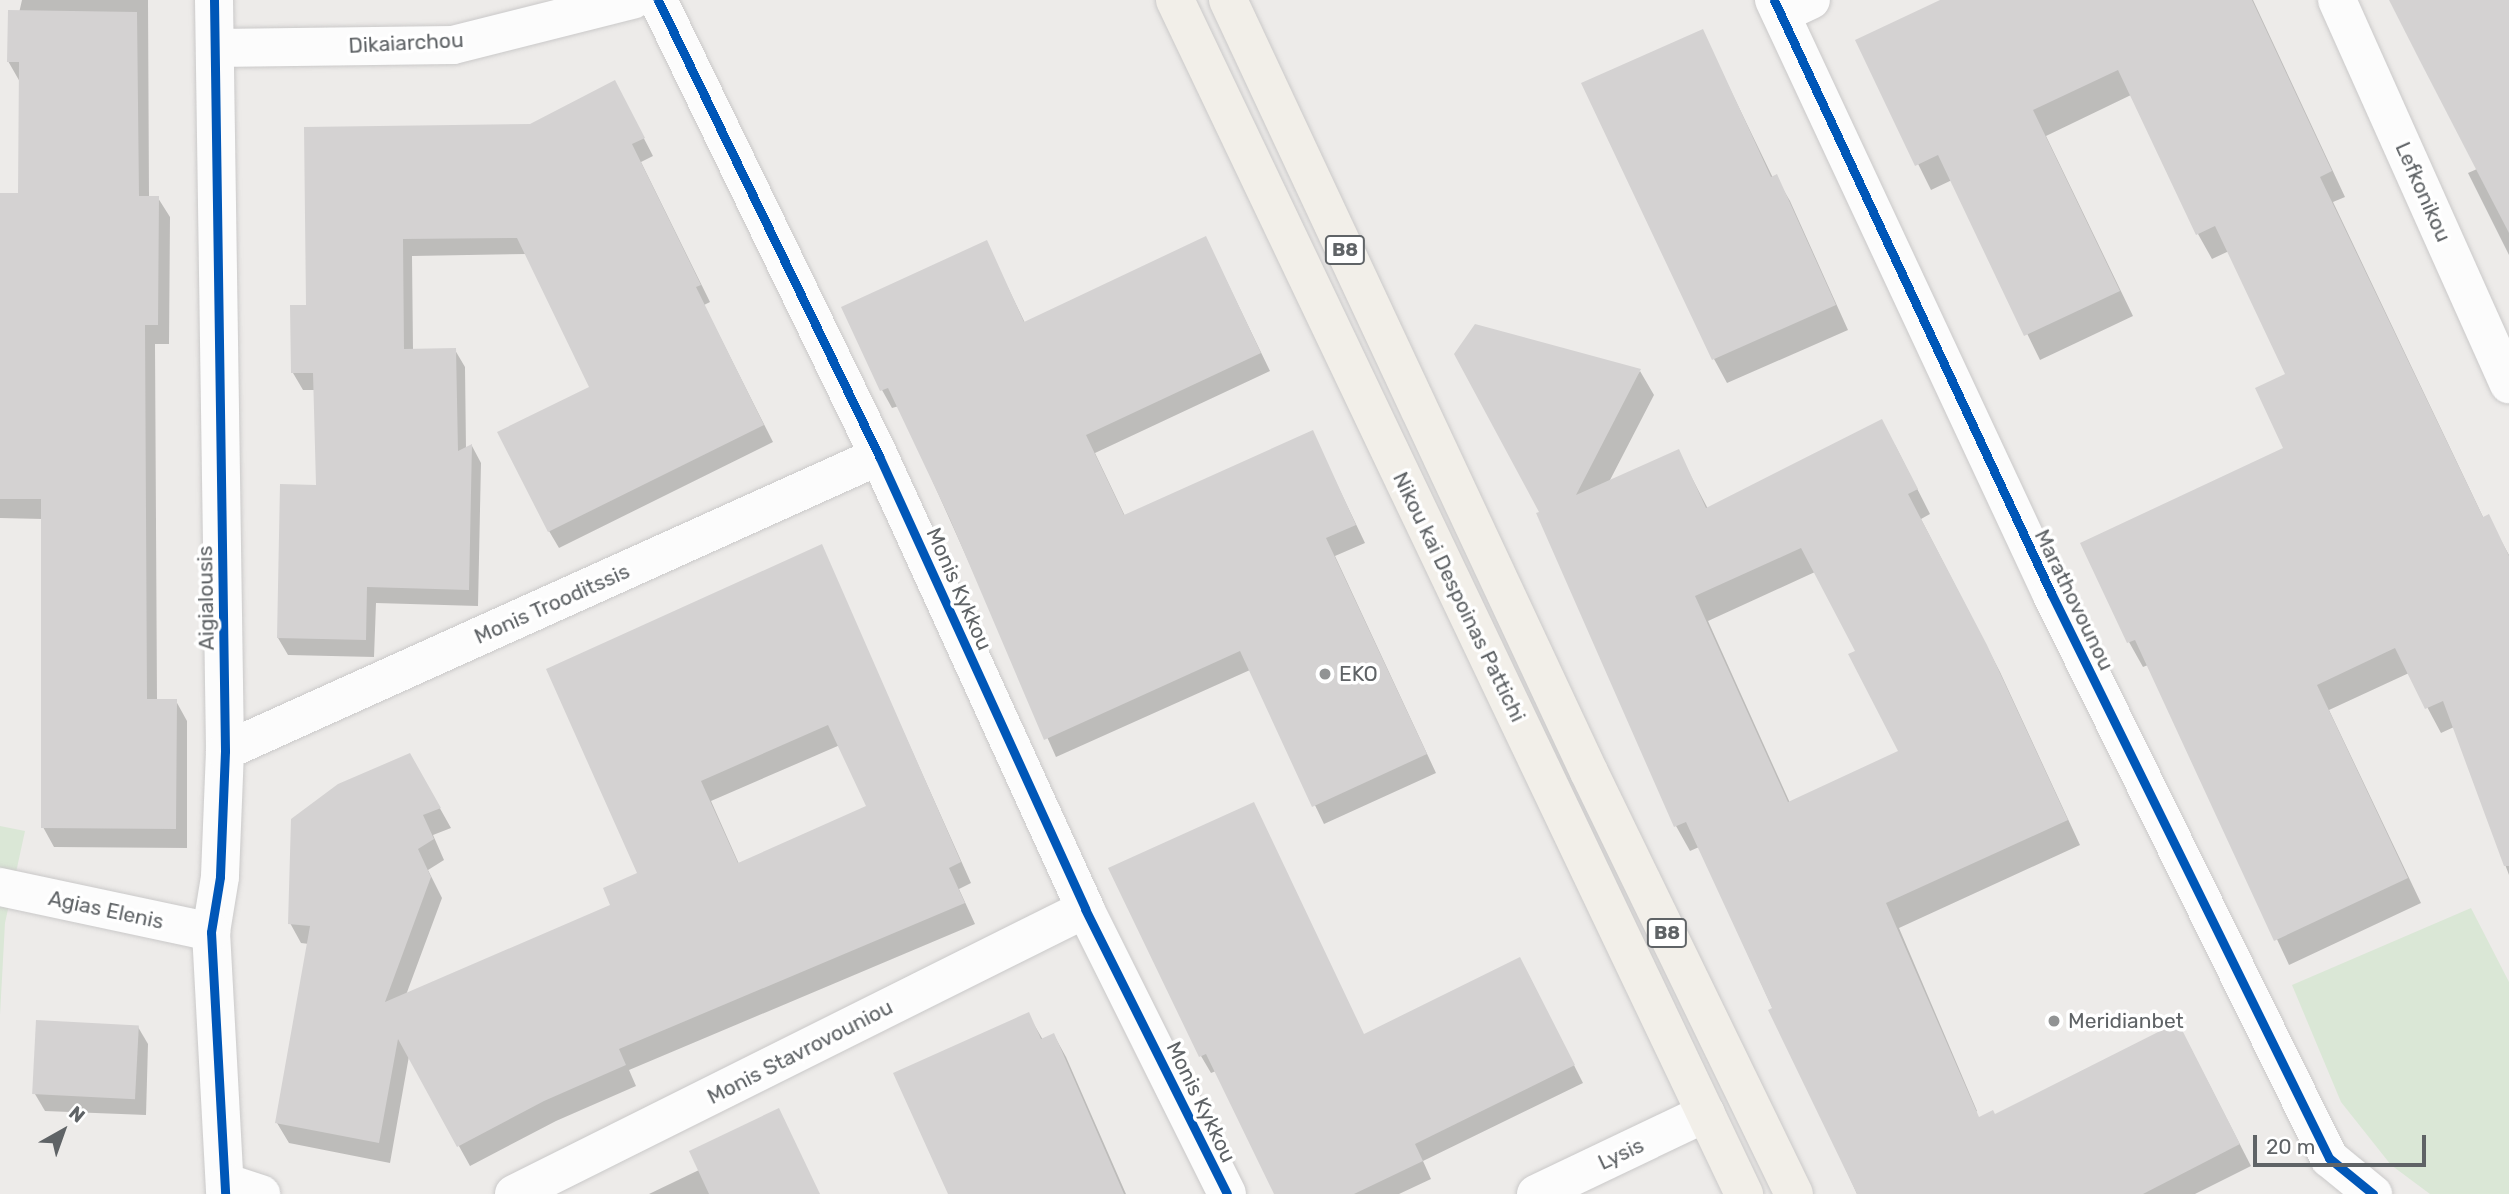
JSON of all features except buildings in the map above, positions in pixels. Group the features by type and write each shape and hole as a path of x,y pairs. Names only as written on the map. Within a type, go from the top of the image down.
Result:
{"main road":[{"name":"Nikou kai Despoinas Pattichi","path":"1175,0 1744,1194"},
{"name":"Nikou kai Despoinas Pattichi","path":"1228,0 1589,772 1794,1194"}],"street":[{"name":"Aigialousis","path":"214,0 225,751 220,877 212,932 237,1190"},
{"name":"Dikaiarchou","path":"216,48 453,45 632,0"},
{"name":"Monis Kykkou","path":"658,0 879,456 1085,909 1227,1194"},
{"name":"Lefkonikou","path":"2337,0 2509,384"},
{"name":"Marathovounou","path":"1789,5 2050,593 2329,1158 2373,1194"},
{"name":"Monis Trooditssis","path":"225,751 879,456"},
{"name":"Agias Elenis","path":"10,890 212,932"},
{"name":"Monis Stavrovouniou","path":"514,1194 1085,909"},
{"name":"Lysis","path":"1536,1194 1706,1113"}],"green space":[{"path":"0,826 25,831 5,923 0,1015"},
{"path":"2471,908 2509,982 2509,1194 2430,1194 2391,1165 2341,1102 2292,985"}],"cycle path":[{"path":"214,0 225,751 220,877 211,932 225,1194"},
{"path":"658,0 879,456 1085,909 1227,1194"},
{"path":"1774,0 2051,593 2329,1158 2373,1194"}],"place":[{"name":"EKO","path":"1325,674"},
{"name":"Meridianbet","path":"2054,1021"}]}
